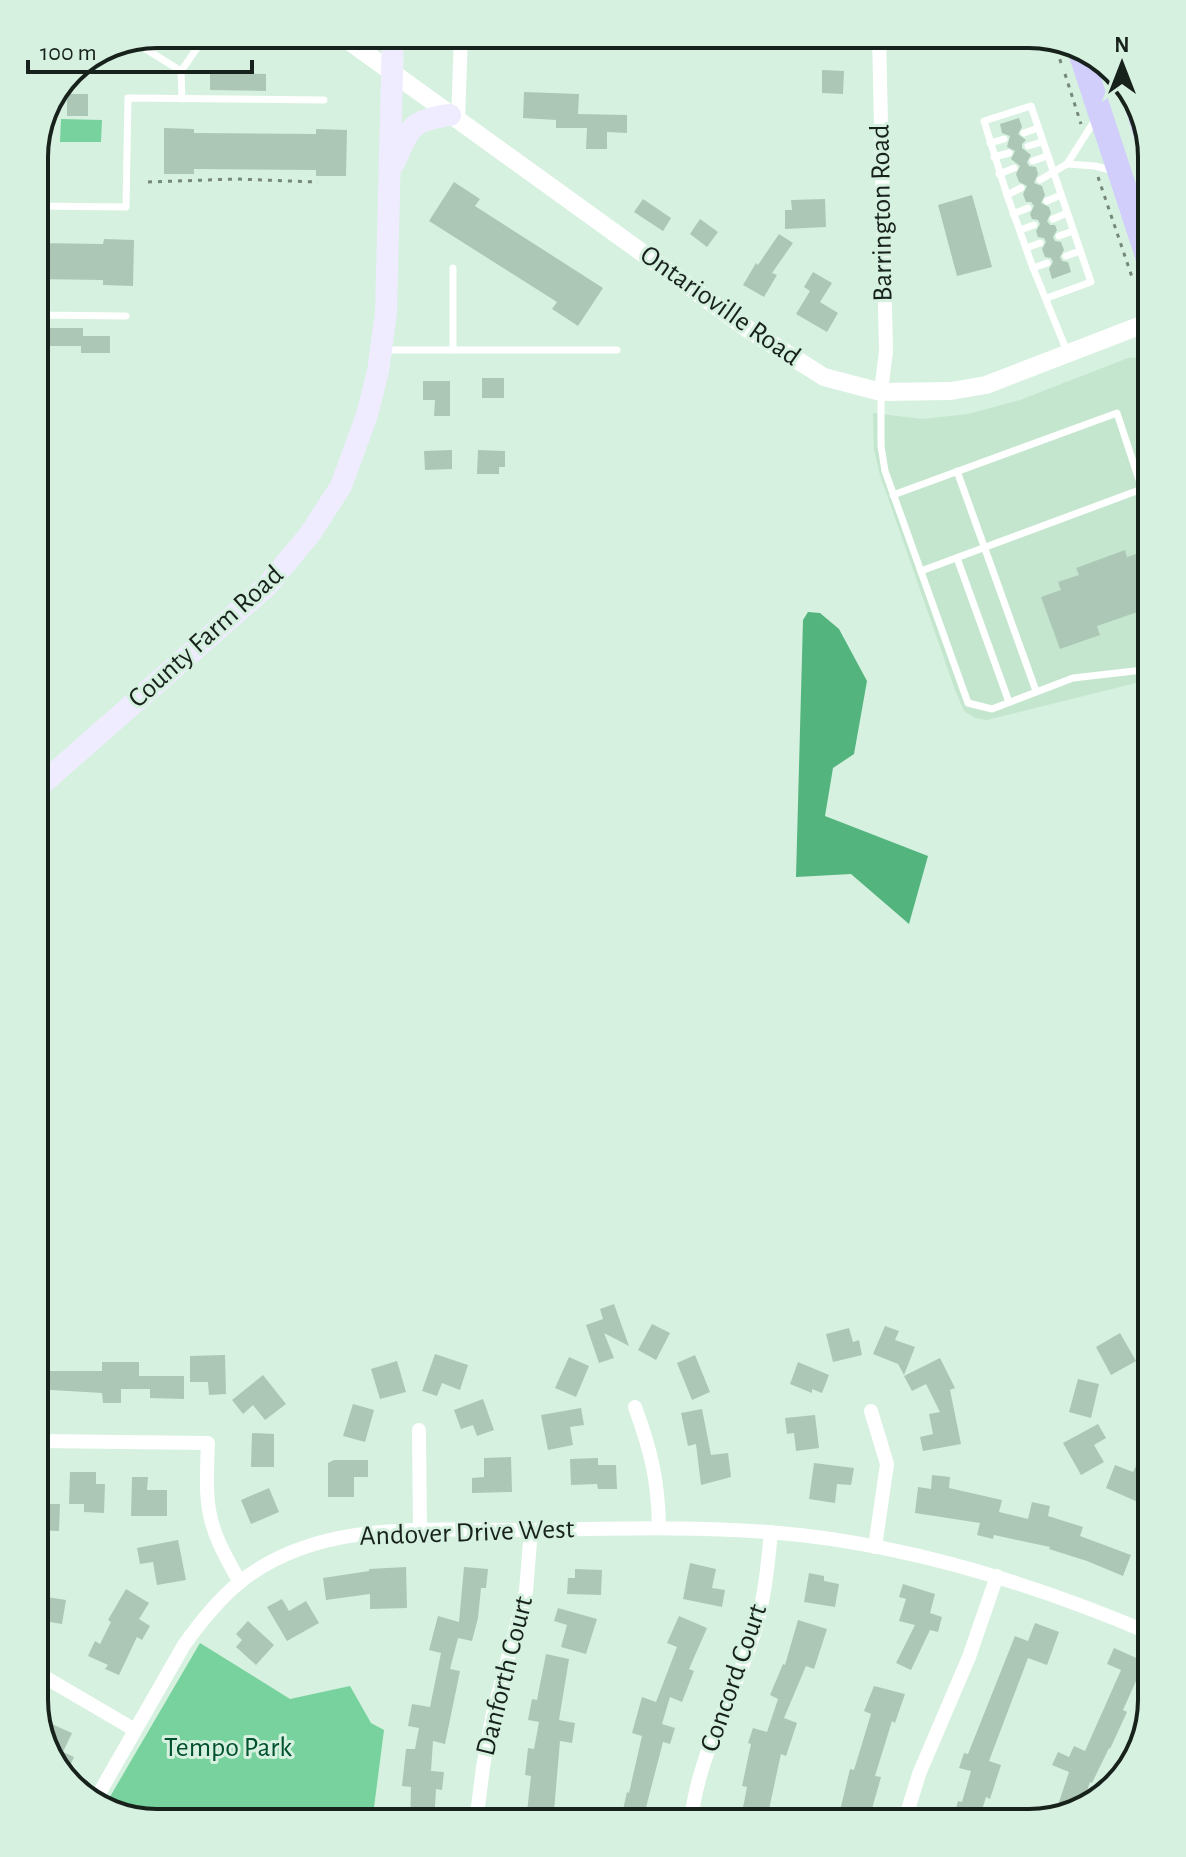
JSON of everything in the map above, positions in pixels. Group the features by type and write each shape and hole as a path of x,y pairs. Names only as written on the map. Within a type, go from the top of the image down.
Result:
{"highway":[{"path":"1084,63 1138,228"}],"main road":[{"name":"County Farm Road","path":"48,779 267,586 299,549 341,486 367,415 386,313 393,48"},
{"path":"390,171 410,129 425,119 454,118"}],"street":[{"name":"Ontarioville Road","path":"359,48 781,351 824,377 881,392 951,391 986,385 1138,326"},
{"path":"454,118 460,48"},
{"name":"Barrington Road","path":"879,48 886,351 881,392"},
{"path":"635,1407 652,1455 658,1489 659,1526"},
{"path":"871,1411 887,1464 875,1547"},
{"path":"419,1430 420,1529"},
{"path":"48,1441 208,1443 206,1495 209,1520 216,1541 240,1582"},
{"name":"Andover Drive West","path":"99,1793 184,1645 195,1629 240,1582 309,1546 346,1537 420,1529 659,1526 771,1532 875,1547 997,1576 1092,1608 1138,1628"},
{"name":"Danforth Court","path":"478,1809 493,1713 526,1591 531,1530"},
{"name":"Concord Court","path":"694,1809 699,1779 756,1625 765,1586 771,1532"},
{"path":"908,1809 919,1774 969,1657 997,1576"},
{"path":"48,1679 135,1730"}],"lane":[{"path":"182,99 181,71 197,48"},
{"path":"145,49 181,71"},
{"path":"48,206 126,207 128,98 324,100"},
{"path":"1047,298 1091,282 1031,106 984,121 1013,214 1068,354"},
{"path":"1040,180 1067,164 1101,112"},
{"path":"1024,133 1038,128"},
{"path":"990,143 1004,139"},
{"path":"1028,146 1042,142"},
{"path":"994,157 1009,153"},
{"path":"1033,161 1047,156"},
{"path":"1067,164 1095,166 1120,173"},
{"path":"999,174 1014,168"},
{"path":"1007,195 1021,188"},
{"path":"1047,201 1061,195"},
{"path":"1013,214 1028,208"},
{"path":"1053,219 1067,213"},
{"path":"1020,230 1034,225"},
{"path":"1059,236 1073,231"},
{"path":"1026,248 1040,243"},
{"path":"1066,256 1080,251"},
{"path":"1033,268 1047,263"},
{"path":"453,268 453,350"},
{"path":"48,315 126,316"},
{"path":"381,350 617,350"},
{"path":"881,392 881,446 885,471 968,703 992,709 1073,678 1138,671"},
{"path":"893,495 1117,413 1138,477"},
{"path":"957,471 1036,691"},
{"path":"921,571 1138,490"},
{"path":"957,558 1009,702"}],"path":[{"path":"148,182 236,179 318,182"}],"shaded area":[{"path":"1138,357 1138,682 987,720 975,718 964,711 955,690 880,475 874,450 873,413 922,419 968,414 1020,400 1128,358"},
{"path":"808,612 820,613 839,629 867,681 854,754 833,768 825,816 928,856 909,924 851,874 796,877 803,620"}],"green space":[{"path":"61,119 102,120 101,142 60,142"},
{"name":"Tempo Park","path":"200,1643 290,1699 350,1686 371,1723 384,1730 374,1809 150,1809 109,1798"}],"building":[{"path":"822,70 844,71 843,94 822,93"},
{"path":"210,73 266,74 266,91 210,90"},
{"path":"524,92 579,94 578,114 627,115 627,133 607,132 607,149 586,149 587,128 556,128 556,120 523,118"},
{"path":"69,94 88,94 88,116 67,116"},
{"path":"1019,118 1022,127 1018,134 1026,140 1022,148 1031,155 1027,162 1029,166 1036,167 1038,174 1034,183 1042,186 1045,195 1041,203 1049,207 1051,213 1047,221 1055,225 1057,230 1053,237 1061,242 1064,250 1060,257 1068,262 1071,272 1052,279 1049,269 1053,262 1045,257 1042,249 1046,242 1038,237 1036,231 1040,224 1030,214 1034,206 1026,202 1023,194 1027,186 1019,182 1016,174 1020,166 1011,159 1015,151 1007,147 1010,136 1002,133 1000,124"},
{"path":"164,128 194,129 194,133 316,134 316,129 347,130 346,176 316,176 316,170 194,169 194,174 164,174"},
{"path":"454,182 480,199 475,206 603,288 578,326 552,309 557,302 429,221"},
{"path":"972,195 992,267 957,276 938,205"},
{"path":"643,199 671,218 663,231 634,212"},
{"path":"825,199 826,227 785,229 785,210 792,210 791,200"},
{"path":"700,219 718,232 707,247 690,234"},
{"path":"779,234 793,243 772,273 777,275 764,297 743,285"},
{"path":"104,239 134,240 133,286 103,285 103,280 48,279 48,243 103,244"},
{"path":"813,272 832,283 820,302 838,313 827,332 796,314 810,291 804,287"},
{"path":"48,328 83,328 83,336 110,336 110,353 81,353 81,346 48,346"},
{"path":"482,378 504,378 504,398 482,398"},
{"path":"423,381 450,381 450,416 434,416 435,400 423,400"},
{"path":"452,450 452,469 425,470 424,451"},
{"path":"478,450 505,451 505,467 499,467 499,474 477,474"},
{"path":"1125,550 1127,557 1138,553 1138,612 1097,626 1100,635 1060,649 1041,597 1061,590 1058,582 1079,575 1076,568"},
{"path":"614,1304 629,1346 604,1333 614,1358 599,1363 586,1325 603,1319 600,1309"},
{"path":"652,1324 670,1333 656,1360 638,1350"},
{"path":"885,1326 899,1331 895,1340 915,1347 904,1375 898,1364 873,1354"},
{"path":"849,1328 853,1342 859,1340 862,1355 833,1362 826,1334"},
{"path":"1120,1333 1136,1361 1111,1375 1096,1347"},
{"path":"48,1350 49,1371 102,1371 102,1362 139,1362 139,1376 184,1376 184,1399 150,1398 150,1389 121,1389 121,1403 103,1403 102,1393 48,1390"},
{"path":"435,1354 468,1365 460,1390 442,1383 437,1396 422,1391"},
{"path":"225,1355 226,1394 209,1395 208,1382 190,1382 190,1356"},
{"path":"695,1355 710,1392 692,1400 677,1363"},
{"path":"569,1357 589,1366 576,1397 555,1388"},
{"path":"940,1358 955,1388 950,1390 961,1444 923,1451 920,1437 933,1434 929,1414 940,1412 926,1384 912,1391 904,1376"},
{"path":"397,1361 406,1392 380,1399 371,1369"},
{"path":"798,1362 829,1375 822,1393 812,1389 812,1393 790,1384"},
{"path":"263,1375 286,1404 265,1420 253,1405 243,1414 232,1400"},
{"path":"1078,1379 1099,1384 1091,1418 1069,1412"},
{"path":"483,1399 494,1430 477,1436 473,1425 461,1429 454,1410"},
{"path":"353,1404 374,1410 365,1442 343,1436"},
{"path":"581,1408 584,1425 570,1427 573,1445 548,1450 541,1415"},
{"path":"702,1409 711,1455 728,1453 731,1477 701,1485 696,1444 688,1446 681,1413"},
{"path":"815,1415 819,1448 796,1451 794,1433 787,1434 785,1418"},
{"path":"1098,1424 1106,1438 1094,1445 1104,1462 1081,1475 1063,1443"},
{"path":"252,1433 274,1434 274,1467 251,1467"},
{"path":"511,1457 512,1492 472,1493 472,1478 484,1477 484,1458"},
{"path":"598,1458 598,1465 616,1465 617,1489 598,1489 597,1484 571,1485 570,1459"},
{"path":"334,1460 368,1460 368,1477 354,1477 354,1497 328,1497 328,1463"},
{"path":"1138,1462 1138,1502 1106,1488 1115,1465 1133,1472"},
{"path":"814,1463 854,1468 851,1485 837,1484 835,1503 809,1499"},
{"path":"70,1472 96,1472 96,1484 105,1484 104,1513 84,1512 84,1504 69,1504"},
{"path":"932,1475 950,1477 949,1488 1002,1500 999,1512 1028,1519 1032,1502 1050,1506 1048,1516 1083,1527 1080,1536 1131,1555 1123,1576 1050,1547 994,1535 993,1539 977,1535 980,1523 915,1513 918,1487 931,1489"},
{"path":"132,1477 148,1477 147,1490 167,1490 167,1516 131,1516"},
{"path":"269,1488 279,1512 251,1524 241,1500"},
{"path":"48,1504 60,1504 59,1531 48,1531"},
{"path":"178,1540 186,1580 157,1585 153,1562 140,1564 137,1548"},
{"path":"690,1563 716,1569 712,1588 725,1590 722,1607 683,1599"},
{"path":"406,1567 407,1608 370,1609 370,1594 326,1600 323,1578 369,1569"},
{"path":"464,1567 488,1569 486,1588 481,1588 472,1641 458,1638 450,1669 460,1671 445,1744 433,1741 431,1771 444,1772 442,1790 436,1789 435,1809 410,1809 411,1787 402,1786 406,1749 415,1749 419,1728 408,1726 412,1704 430,1707 441,1653 429,1650 438,1616 459,1622"},
{"path":"575,1569 602,1570 601,1595 567,1594 568,1578 575,1578"},
{"path":"809,1573 839,1584 835,1607 804,1602"},
{"path":"903,1584 935,1594 930,1613 942,1617 938,1632 930,1630 911,1670 896,1663 915,1625 899,1621 906,1599 899,1597"},
{"path":"126,1589 149,1603 139,1619 150,1626 142,1640 137,1637 119,1675 105,1669 108,1665 88,1656 95,1641 100,1644 111,1622 108,1620"},
{"path":"48,1597 66,1600 62,1624 48,1622"},
{"path":"282,1599 289,1611 306,1601 319,1623 287,1641 267,1607"},
{"path":"558,1608 597,1619 586,1654 561,1647 567,1625 554,1621"},
{"path":"679,1616 707,1628 689,1669 694,1671 682,1702 670,1697 662,1724 675,1728 670,1744 663,1742 646,1809 623,1809 642,1736 632,1733 642,1697 656,1702 677,1647 667,1643"},
{"path":"798,1620 827,1629 814,1669 806,1666 784,1718 797,1723 786,1756 781,1754 769,1809 743,1809 747,1787 742,1786 751,1744 748,1743 753,1728 767,1732 778,1699 770,1695 785,1665"},
{"path":"248,1621 274,1645 256,1665 236,1647 242,1640 236,1634"},
{"path":"1035,1623 1059,1632 1047,1665 1028,1658 989,1761 1001,1765 990,1799 986,1797 982,1809 956,1809 958,1801 962,1802 971,1771 959,1768 964,1753 968,1754 1015,1636 1028,1641"},
{"path":"1114,1648 1138,1659 1138,1682 1123,1710 1127,1712 1110,1749 1086,1793 1058,1805 1069,1772 1052,1765 1058,1752 1069,1757 1074,1746 1085,1751 1121,1670 1107,1664"},
{"path":"546,1654 569,1659 559,1720 575,1723 572,1743 560,1741 554,1809 527,1809 531,1776 525,1775 528,1748 534,1749 539,1722 528,1720 532,1699 537,1700"},
{"path":"874,1686 905,1694 895,1723 892,1721 875,1776 881,1777 872,1809 840,1809 850,1769 854,1770 871,1714 864,1711"},
{"path":"51,1724 72,1733 63,1752 74,1757 70,1766 59,1748"}]}
